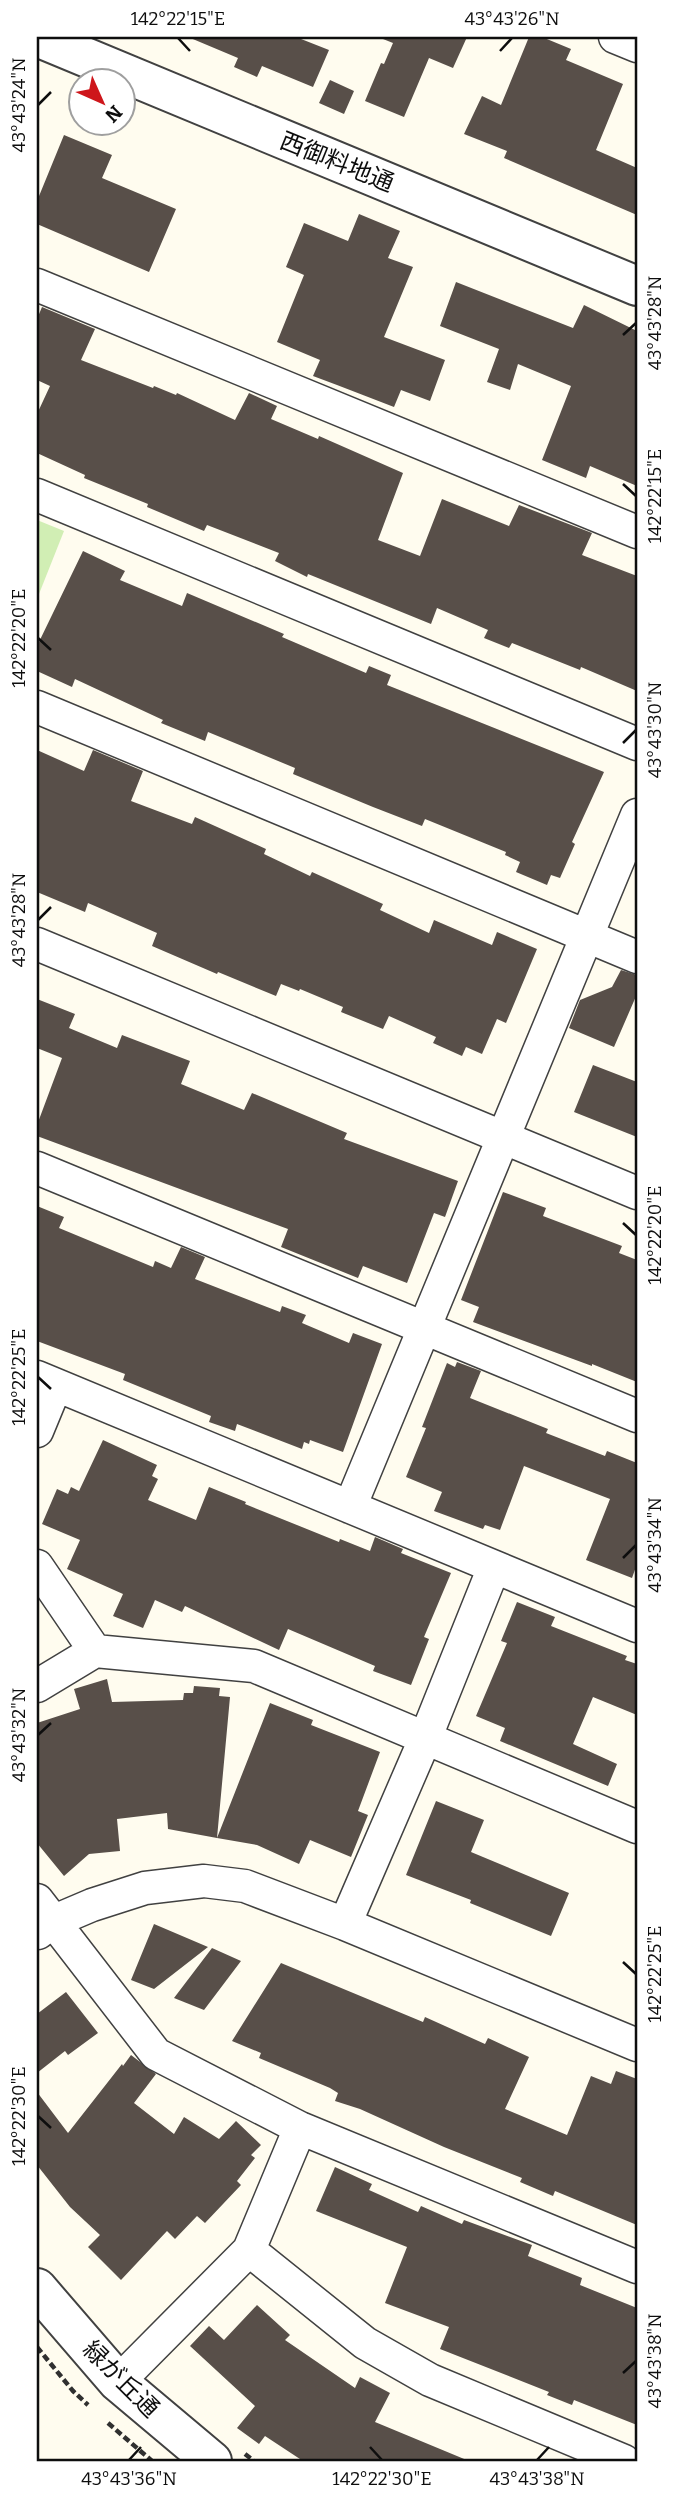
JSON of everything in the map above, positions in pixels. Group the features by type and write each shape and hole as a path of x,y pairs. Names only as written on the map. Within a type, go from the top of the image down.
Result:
{"street":[{"name":"西御料地通","path":"37,37 637,286"},
{"path":"615,37 637,46"},
{"path":"37,285 637,532"},
{"path":"37,495 637,744"},
{"path":"37,707 637,957"},
{"path":"351,1507 637,815"},
{"path":"37,944 637,1193"},
{"path":"37,1168 637,1416"},
{"path":"37,1431 46,1381 637,1626"},
{"path":"37,1566 95,1651"},
{"path":"345,1924 425,1739 494,1566"},
{"path":"37,1686 95,1651 254,1666 637,1827"},
{"path":"637,2045 345,1924 245,1886 204,1881 145,1888 42,1919 156,2054 300,2128 637,2267"},
{"path":"118,2382 249,2250 300,2128"},
{"path":"249,2250 365,2343 430,2380 624,2461"},
{"name":"緑が丘通","path":"37,2288 118,2382 212,2461"}],"green space":[{"path":"37,520 64,531 37,599"}],"building":[{"path":"188,37 296,37 329,50 313,87 262,66 257,77 234,67 238,58"},
{"path":"378,37 467,37 453,68 429,58 404,117 365,101 381,63 384,64 393,43"},
{"path":"529,37 542,37 571,49 566,60 623,84 596,150 637,168 637,215 504,158 507,151 464,134 482,96 501,105"},
{"path":"330,80 354,91 344,114 319,103"},
{"path":"64,135 112,155 102,178 176,209 149,272 37,224 37,201"},
{"path":"359,214 400,231 388,258 413,267 384,337 445,360 430,401 401,390 394,407 313,376 320,360 277,342 304,275 286,267 304,223 348,241"},
{"path":"456,282 573,328 584,305 637,331 637,486 590,466 586,478 542,460 571,386 518,364 510,390 487,382 499,349 440,326"},
{"path":"42,307 95,329 81,360 153,388 154,386 176,395 177,393 235,420 249,393 277,406 271,419 318,439 319,436 403,473 378,540 420,556 442,499 509,526 519,505 592,533 582,555 637,576 637,691 581,667 580,670 512,643 509,648 484,638 488,630 437,608 431,624 308,574 307,577 275,561 279,553 207,525 204,531 84,478 85,475 37,453 37,414 50,386 37,380 37,319"},
{"path":"83,551 125,571 120,580 182,606 187,593 284,634 282,637 366,673 369,666 391,675 387,685 604,772 572,842 575,844 560,878 551,875 547,885 516,872 520,862 505,855 506,852 425,819 422,826 373,807 293,774 295,768 208,732 205,741 161,723 163,720 75,679 72,687 37,671 37,646"},
{"path":"37,750 84,771 93,750 143,771 131,801 192,824 195,817 266,849 264,854 310,876 312,872 383,904 380,910 429,933 434,920 492,945 497,932 537,949 506,1023 497,1019 482,1054 466,1047 462,1056 433,1043 436,1037 389,1016 383,1029 341,1012 343,1007 300,989 299,991 281,984 276,996 218,972 217,974 152,946 157,933 88,903 85,912 37,892"},
{"path":"621,970 637,975 637,994 614,1047 569,1028 580,1000 612,987"},
{"path":"37,999 75,1014 69,1028 117,1048 122,1035 190,1061 181,1084 244,1110 252,1093 347,1133 344,1139 458,1181 445,1217 434,1213 407,1283 363,1266 358,1278 281,1247 288,1229 37,1136 37,1125 62,1058 37,1048"},
{"path":"593,1065 637,1082 637,1137 574,1112"},
{"path":"503,1192 546,1208 543,1216 622,1246 619,1253 637,1260 637,1382 473,1322 479,1307 461,1300"},
{"path":"37,1206 64,1217 59,1228 153,1267 155,1261 171,1268 181,1247 205,1257 195,1279 280,1312 282,1306 306,1315 302,1323 349,1343 353,1333 382,1344 343,1452 310,1440 309,1444 304,1442 302,1449 237,1424 235,1431 209,1422 211,1416 123,1380 125,1374 37,1341"},
{"path":"457,1362 481,1371 470,1398 548,1429 546,1433 605,1456 607,1451 637,1463 637,1564 632,1578 586,1560 610,1499 524,1466 500,1530 485,1525 483,1529 434,1511 442,1492 406,1477 426,1428 422,1427 447,1363 455,1367"},
{"path":"103,1440 157,1465 152,1476 158,1479 148,1500 196,1520 209,1487 339,1542 340,1539 370,1551 375,1537 403,1549 401,1553 451,1573 424,1637 429,1639 411,1685 373,1671 375,1666 288,1629 279,1650 185,1606 182,1612 155,1600 143,1628 113,1616 123,1594 67,1569 80,1540 42,1524 57,1489 68,1494 71,1487 79,1491"},
{"path":"517,1602 555,1617 551,1626 627,1656 625,1660 637,1664 637,1715 593,1697 573,1744 617,1764 608,1786 500,1741 505,1728 476,1716 507,1643 501,1641"},
{"path":"107,1679 112,1702 183,1700 184,1693 193,1693 194,1686 220,1688 219,1696 230,1697 217,1838 168,1829 167,1813 117,1819 120,1851 89,1854 64,1876 37,1843 37,1723 80,1709 74,1689"},
{"path":"270,1703 313,1720 311,1725 380,1752 358,1811 368,1815 351,1857 310,1840 299,1864 257,1845 217,1838"},
{"path":"436,1801 484,1820 471,1852 569,1893 551,1936 470,1903 471,1900 406,1875"},
{"path":"154,1924 208,1947 154,1989 131,1980"},
{"path":"212,1948 241,1961 204,2010 174,1998"},
{"path":"281,1963 423,2022 425,2017 485,2044 488,2038 529,2057 505,2109 567,2135 591,2076 611,2084 616,2071 637,2079 637,2225 555,2191 553,2196 520,2182 522,2178 360,2109 335,2101 338,2093 330,2088 259,2058 261,2053 232,2041"},
{"path":"66,1992 98,2033 68,2055 65,2051 37,2073 37,2014"},
{"path":"131,2055 156,2074 134,2103 174,2134 184,2117 219,2139 236,2121 261,2145 251,2155 255,2158 237,2181 241,2185 205,2223 197,2216 175,2239 167,2231 121,2280 88,2247 100,2235 70,2207 37,2165 37,2092 68,2133"},
{"path":"335,2167 372,2184 369,2190 418,2212 421,2206 462,2224 464,2220 532,2245 528,2256 582,2278 580,2285 637,2308 637,2425 574,2400 572,2405 547,2395 549,2392 440,2349 449,2327 385,2303 407,2247 316,2211"},
{"path":"257,2305 290,2335 285,2340 355,2388 360,2377 390,2393 375,2422 469,2461 303,2461 265,2436 259,2444 237,2428 255,2406 190,2346 209,2326 224,2340"}]}
